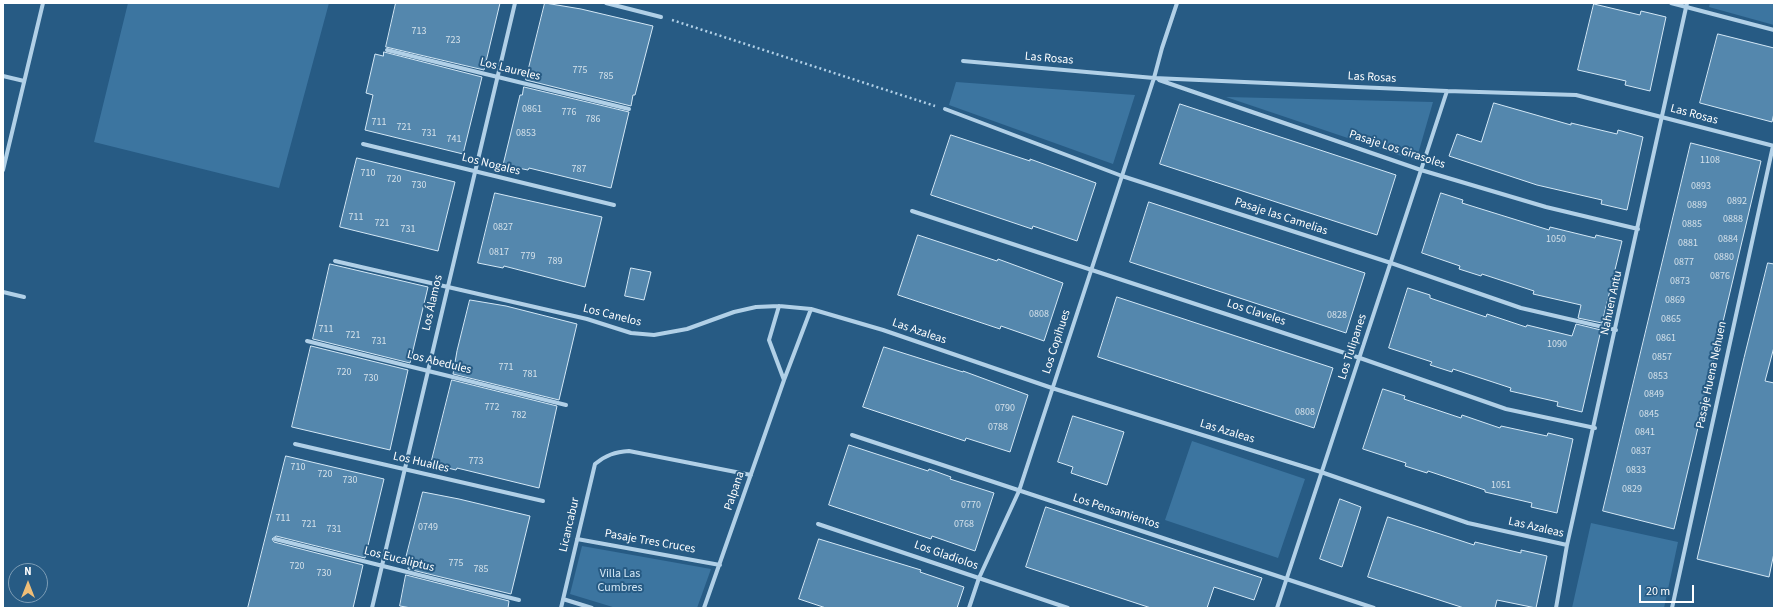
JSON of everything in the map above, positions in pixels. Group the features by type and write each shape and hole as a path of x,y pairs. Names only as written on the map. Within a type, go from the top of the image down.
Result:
{"street":[{"path":"3,170 43,3"},
{"name":"Los Álamos","path":"372,608 474,171 515,3"},
{"path":"606,3 618,4 661,17"},
{"name":"Los Copihues","path":"969,608 980,578 1019,491 1092,270 1177,3"},
{"path":"1671,3 1687,5 1774,30"},
{"name":"Nahuen Antu","path":"1556,608 1568,545 1687,5"},
{"name":"Los Laureles","path":"387,50 629,109"},
{"name":"Las Rosas","path":"963,61 1154,78 1576,95 1773,146"},
{"path":"3,76 24,81"},
{"name":"Pasaje Los Girasoles","path":"1154,78 1421,170 1546,207 1638,229"},
{"name":"Los Tulipanes","path":"1277,608 1447,91"},
{"name":"Pasaje las Camelias","path":"945,109 1122,176 1391,263 1521,308 1616,330"},
{"name":"Los Nogales","path":"363,144 614,205"},
{"name":"Pasaje Huena Nehuen","path":"1672,608 1773,146"},
{"name":"Los Claveles","path":"912,211 1360,358 1506,409 1594,428"},
{"name":"Los Canelos","path":"335,261 587,319 631,333 654,335 686,329 756,307 779,306 811,309 883,330"},
{"path":"3,292 24,297"},
{"path":"779,306 769,340 784,380"},
{"name":"Palpana","path":"704,608 784,380 811,309"},
{"name":"Las Azaleas","path":"883,330 1052,388 1321,472 1468,523 1568,545"},
{"name":"Los Abedules","path":"307,342 566,405"},
{"name":"Los Pensamientos","path":"852,435 1374,608"},
{"name":"Los Hualles","path":"295,444 543,501"},
{"name":"Licancabur","path":"561,608 595,464 610,454 629,451 751,475"},
{"name":"Los Gladiolos","path":"818,524 1068,608"},
{"name":"Los Eucaliptus","path":"275,538 519,600"},
{"name":"Pasaje Tres Cruces","path":"577,539 720,565"},
{"path":"563,599 592,608"}],"path":[{"path":"661,17 945,109"}],"green space":[{"path":"128,3 329,3 279,188 94,142"},
{"path":"1710,3 1774,3 1774,25 1709,7"},
{"path":"956,82 1135,95 1113,164 949,105"},
{"path":"1226,97 1433,102 1416,161"},
{"path":"1192,441 1305,479 1278,558 1165,520"},
{"path":"1591,523 1678,542 1664,608 1572,608"},
{"name":"Villa Las Cumbres","path":"582,546 711,569 697,608 616,608 570,594"}],"building":[{"path":"396,3 500,3 484,70 386,47"},
{"path":"545,3 581,9 653,26 631,106 526,80"},
{"path":"1594,4 1640,15 1641,11 1666,17 1650,91 1625,85 1626,81 1578,70"},
{"path":"1718,34 1774,48 1774,113 1772,122 1700,103"},
{"path":"384,52 482,77 463,154 365,130 373,95 366,93 375,54 383,56"},
{"path":"524,87 629,112 611,188 529,168 528,170 503,165 520,95 522,95"},
{"path":"1494,103 1571,125 1571,123 1617,134 1618,130 1643,137 1627,210 1601,204 1602,200 1537,185 1449,156 1457,134 1481,142"},
{"path":"1180,104 1396,175 1377,235 1160,164"},
{"path":"951,135 1030,161 1030,159 1096,183 1077,241 1033,226 1032,229 931,195"},
{"path":"1691,143 1761,161 1674,529 1603,511"},
{"path":"357,158 455,182 438,251 340,227"},
{"path":"495,193 602,217 585,287 504,266 503,268 478,263"},
{"path":"1441,193 1463,200 1462,203 1549,230 1550,227 1595,238 1596,235 1622,241 1602,323 1578,318 1581,305 1533,294 1534,291 1482,274 1481,276 1459,269 1460,266 1422,253"},
{"path":"1149,202 1365,273 1346,333 1130,262"},
{"path":"918,235 997,261 998,259 1063,283 1044,341 1001,326 1000,329 898,295"},
{"path":"1768,263 1774,264 1774,347 1765,381 1774,383 1774,553 1769,577 1697,559"},
{"path":"330,264 428,287 410,363 313,339"},
{"path":"631,268 651,272 644,300 625,296"},
{"path":"1408,288 1430,295 1430,298 1486,317 1487,314 1526,327 1527,325 1572,336 1576,324 1601,330 1582,412 1557,406 1558,402 1510,391 1511,388 1453,369 1452,372 1430,365 1432,362 1389,348"},
{"path":"1117,297 1333,368 1314,428 1098,357"},
{"path":"470,300 506,306 577,324 559,400 453,374 457,351"},
{"path":"311,346 408,370 390,450 292,427"},
{"path":"884,347 963,371 1028,395 1010,452 966,438 965,441 863,407"},
{"path":"452,380 557,406 539,488 457,468 456,470 431,464"},
{"path":"1383,389 1405,396 1404,399 1461,418 1462,415 1500,428 1501,426 1547,436 1548,433 1573,439 1557,513 1531,507 1532,503 1485,492 1485,490 1428,471 1427,473 1405,466 1406,463 1363,449"},
{"path":"1073,416 1124,432 1107,485 1071,473 1073,467 1058,462"},
{"path":"849,445 928,471 929,469 951,477 950,479 994,493 975,551 932,536 931,539 829,505"},
{"path":"286,456 384,479 365,558 276,536 272,539 274,542 363,565 353,608 248,608"},
{"path":"423,492 530,516 511,594 408,569 409,562 405,562"},
{"path":"1340,499 1361,507 1342,567 1320,559"},
{"path":"1046,507 1262,578 1254,600 1214,587 1207,608 1151,608 1026,567"},
{"path":"1388,517 1474,545 1475,542 1521,553 1521,550 1547,556 1536,608 1497,600 1495,608 1464,608 1368,577"},
{"path":"819,539 921,570 920,572 964,587 957,608 826,608 799,599"},
{"path":"406,575 509,601 508,608 411,608 400,606"}]}
